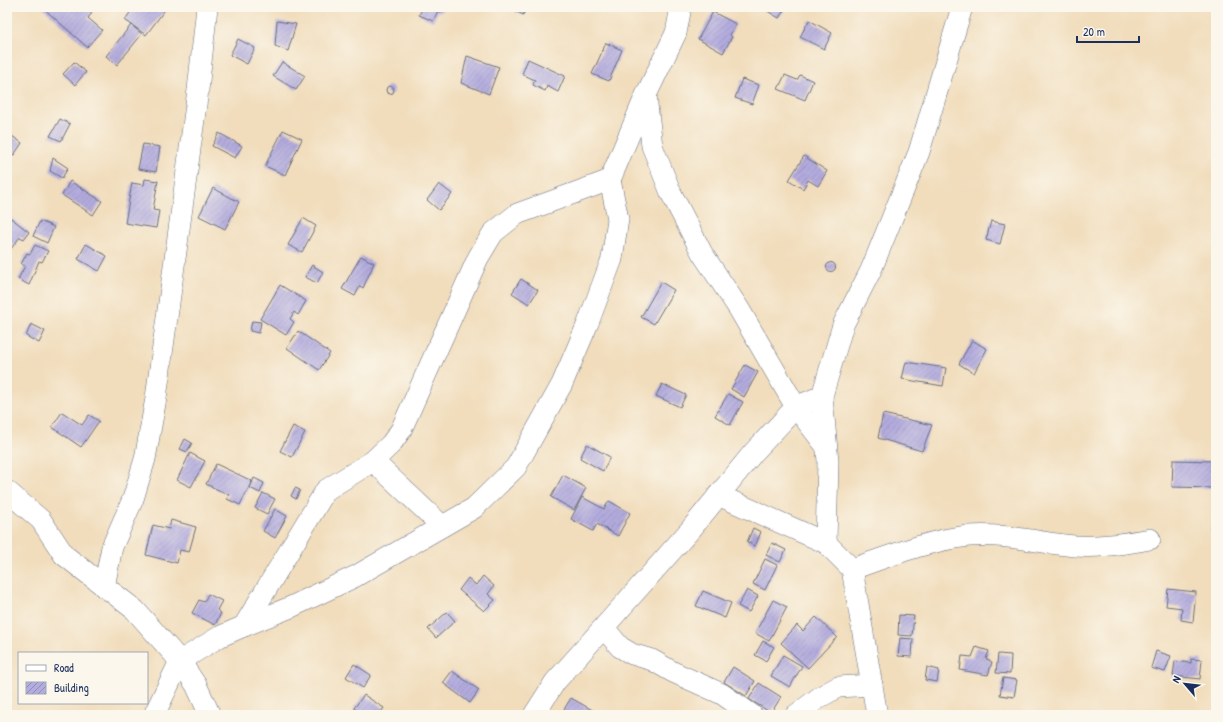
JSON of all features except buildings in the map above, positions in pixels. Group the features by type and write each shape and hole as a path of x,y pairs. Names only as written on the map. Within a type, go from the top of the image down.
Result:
{"street":[{"path":"104,587 112,547 133,499 145,459 155,406 198,90 207,7"},
{"path":"154,715 180,661 219,637 291,607 356,576 474,508 516,468 562,384 588,323 612,259 618,218 610,180 646,95 676,33 682,7"},
{"path":"826,543 826,446 822,396 843,326 871,270 919,152 962,7"},
{"path":"646,95 652,146 670,193 702,253 739,309 796,407 826,446"},
{"path":"244,626 326,490 373,461 391,444 401,430 478,258 493,233 517,214 610,180"},
{"path":"534,715 555,682 692,529 753,453 796,407 822,396"},
{"path":"373,461 442,526"},
{"path":"7,491 41,520 64,555 136,610 180,661 196,685 210,715"},
{"path":"718,495 826,543 852,569 877,715"},
{"path":"852,569 933,542 970,536 1008,538 1076,546 1112,546 1150,539"},
{"path":"604,628 620,647 632,654 652,660 673,672 722,694 752,715"},
{"path":"796,715 820,696 838,688 872,685"}]}
